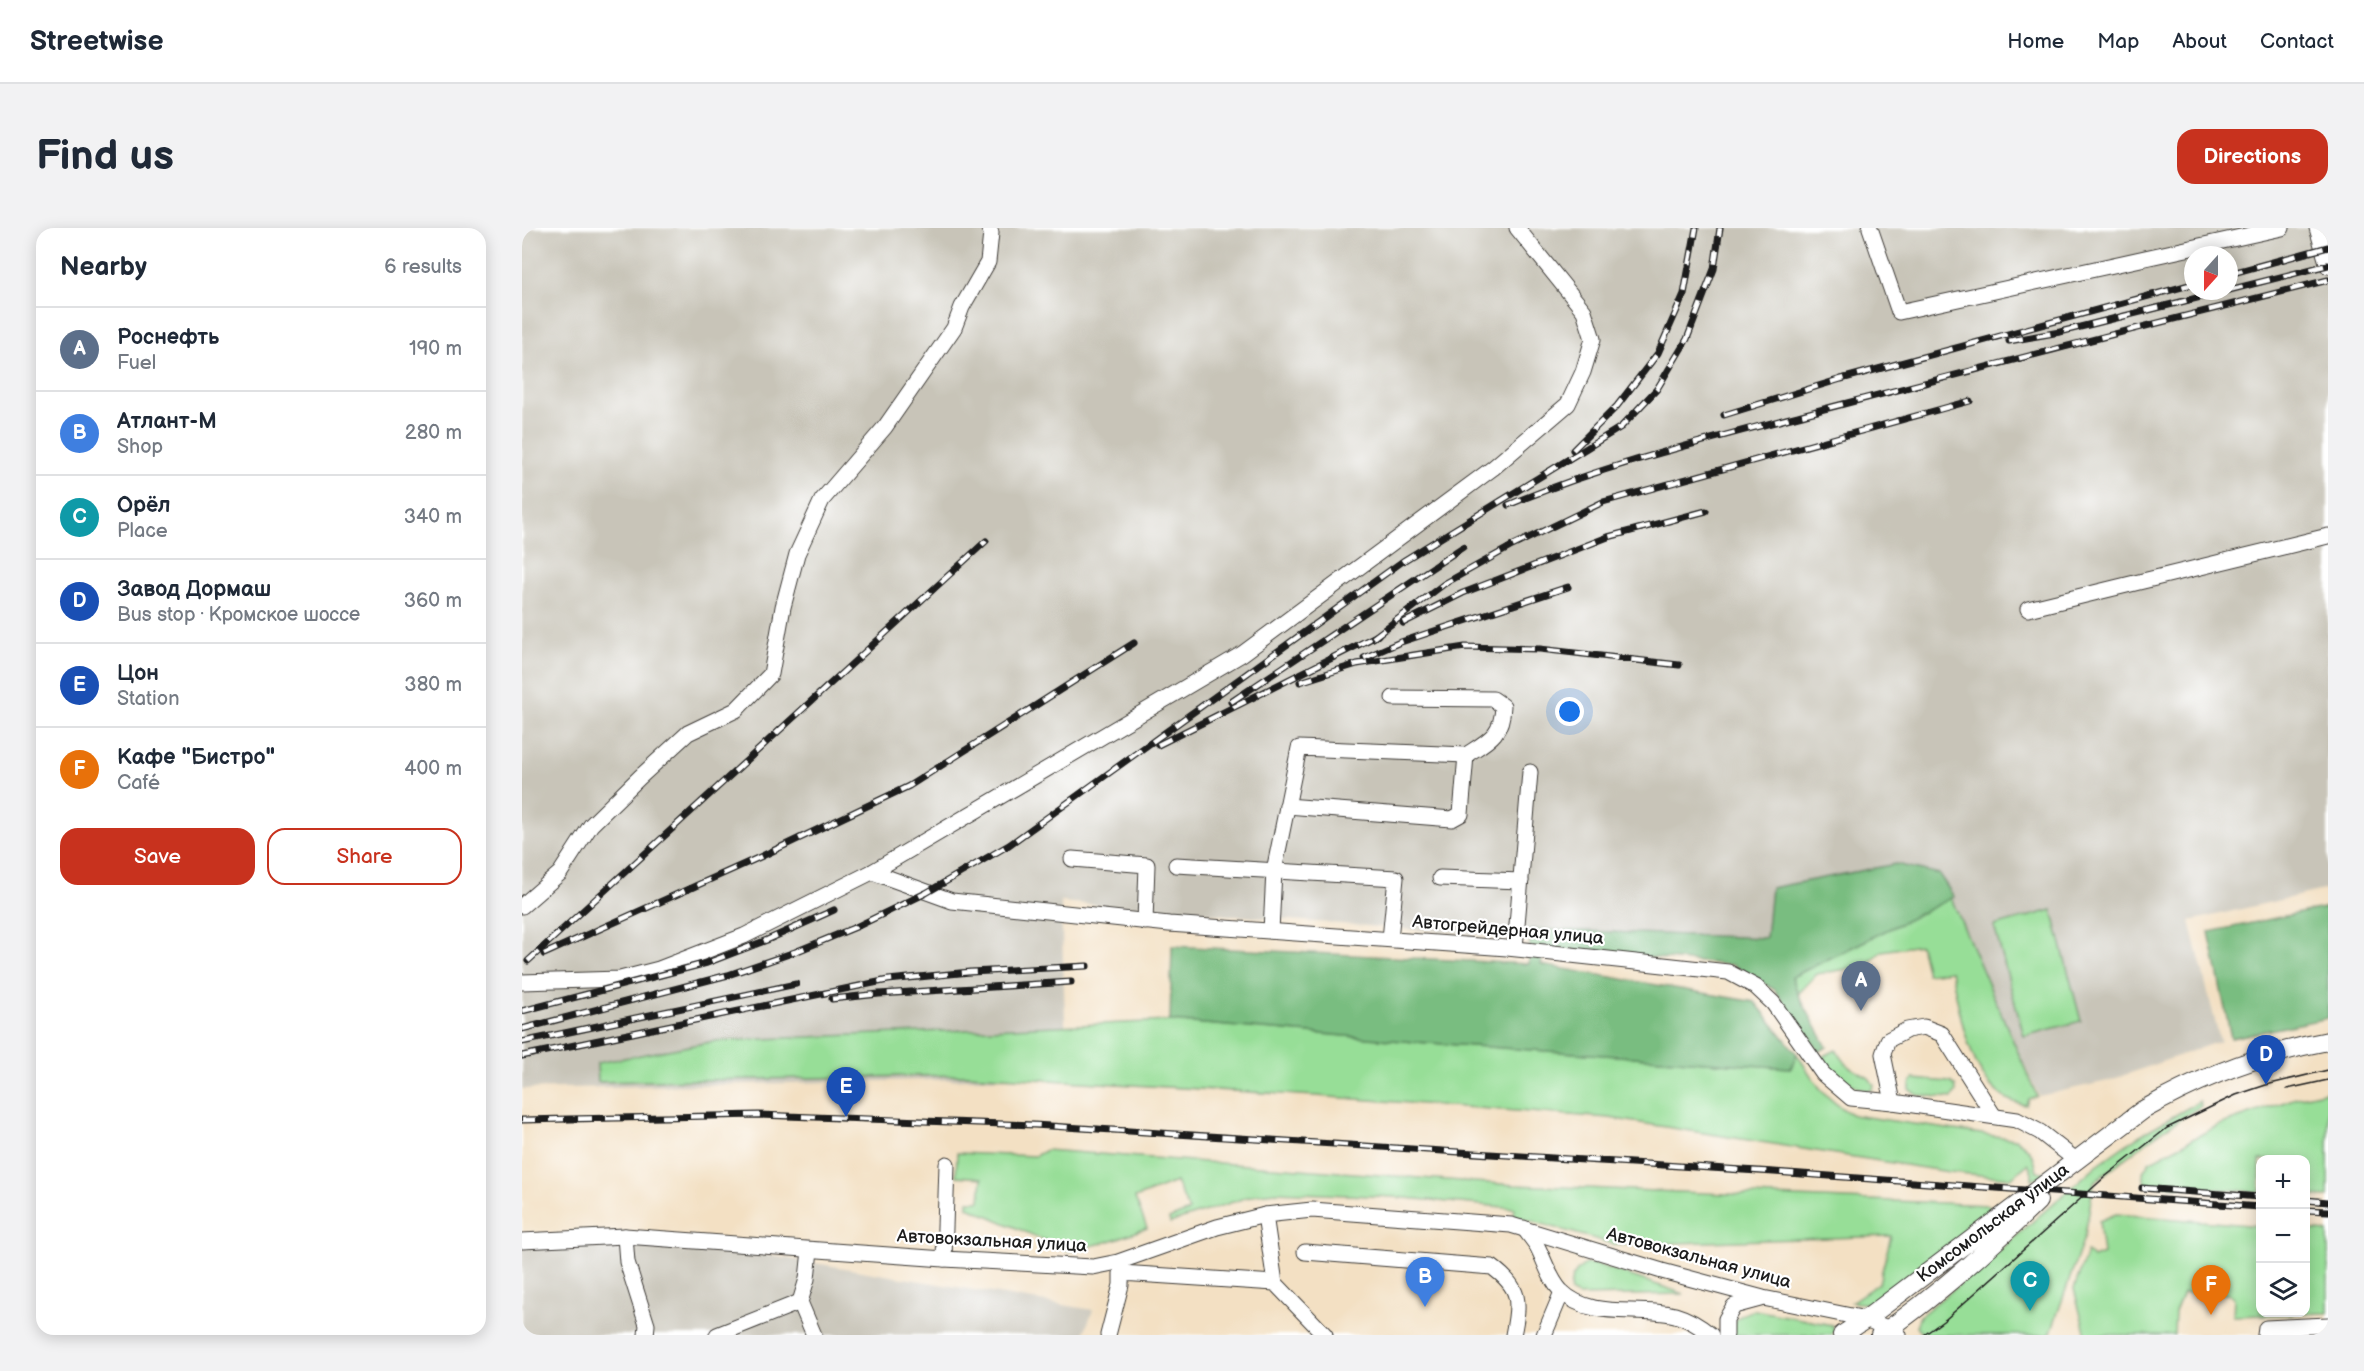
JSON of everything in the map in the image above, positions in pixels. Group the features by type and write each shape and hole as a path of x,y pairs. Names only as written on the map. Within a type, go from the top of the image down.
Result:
{"main road":[{"path":"2077,1161 2110,1133 2186,1086 2224,1069 2328,1041"},
{"name":"Комсомольская улица","path":"1842,1335 2077,1161"},
{"name":"Комсомольская улица","path":"1889,1333 2002,1237 2077,1161"}],"street":[{"path":"522,906 560,873 591,825 640,777 688,733 736,710 771,674 783,607 797,554 822,500 885,427 954,328 962,307 988,262 991,233 989,228"},
{"path":"522,982 620,979 659,969 744,936 872,872 1242,654 1493,468 1568,404 1583,372 1593,339 1584,311 1517,228"},
{"path":"1870,228 1899,312 2282,228"},
{"path":"2322,235 2328,266"},
{"path":"2028,609 2328,536"},
{"path":"1271,931 1274,871 1299,748 1466,755 1490,740 1502,724 1503,706 1493,699 1393,698"},
{"path":"1287,806 1452,819 1461,814 1466,755"},
{"path":"1515,948 1530,772"},
{"path":"1072,859 1147,865 1145,922"},
{"path":"1176,864 1396,878 1390,939"},
{"name":"Автогрейдерная улица","path":"872,872 952,901 1145,922 1515,948 1728,972 1756,987 1773,1003 1823,1074 1851,1098 1893,1101 2017,1120 2040,1132 2077,1161"},
{"path":"1440,878 1521,881"},
{"path":"1893,1101 1883,1054 1888,1040 1907,1030 1924,1027 1942,1034 1994,1116"},
{"path":"944,1259 947,1164"},
{"name":"Автовокзальная улица","path":"522,1241 626,1236 944,1259 1076,1267 1119,1267 1217,1227 1265,1215 1312,1210 1511,1225 1662,1271 1763,1298 1866,1319 1889,1333"},
{"path":"1265,1215 1275,1283 1325,1335"},
{"path":"1524,1228 1537,1246 1553,1281 1562,1292 1577,1302 1597,1309 1674,1315 1697,1323 1711,1335"},
{"path":"626,1236 627,1262 647,1325 646,1335"},
{"path":"810,1250 807,1279 800,1302 814,1335"},
{"path":"1305,1252 1492,1267 1508,1278 1517,1293 1514,1335"},
{"path":"1108,1335 1121,1285 1119,1267 1275,1283"},
{"path":"1544,1335 1562,1292"},
{"path":"1726,1335 1726,1319 1734,1306 1763,1298"},
{"path":"717,1335 800,1302"},
{"path":"2265,1335 2266,1328 2328,1325"}],"shaded area":[{"path":"522,228 2328,228 2328,889 2190,921 2220,1041 2108,1081 2039,1096 1939,882 1760,957 1061,902 1067,1077 522,1089"},
{"path":"636,1233 1093,1310 1083,1335 522,1335 522,1235"}],"green space":[{"path":"1896,864 1939,874 1954,897 1792,977 1798,994 1827,1047 1819,1052 1775,990 1733,965 1544,948 1541,965 1755,1002 1797,1054 1791,1068 1415,1042 1170,1021 1172,946 1529,964 1530,929 1766,938 1771,888"},
{"path":"1951,898 2037,1096 2028,1099 2026,1105 2007,1099 1992,1087 1980,1071 1964,1030 1951,971 1927,974 1920,945 1882,951 1865,966 1817,974 1798,994 1792,977"},
{"path":"2328,907 2328,1018 2231,1038 2209,932"},
{"path":"2052,910 2081,1021 2024,1036 1994,926"},
{"path":"1170,1021 1415,1042 1791,1068 1797,1054 1827,1096 1853,1115 2015,1139 2030,1152 2037,1171 2055,1175 2032,1179 2032,1172 2028,1164 2011,1178 1949,1172 1609,1118 1316,1096 967,1075 598,1082 597,1063 716,1041"},
{"path":"1836,1050 1848,1066 1869,1078 1874,1085 1872,1090 1858,1088 1851,1084 1820,1058"},
{"path":"1913,1079 1950,1082 1955,1086 1956,1092 1952,1098 1917,1095 1910,1090"},
{"path":"2328,1091 2328,1197 2310,1196 2310,1155 2256,1155 2256,1192 2145,1184 2143,1172 2149,1162 2219,1125 2296,1098"},
{"path":"2200,1101 2201,1106 2157,1134 2094,1182 2085,1235 2050,1335 1923,1335 1916,1326 1920,1316 1981,1267 2097,1165 2137,1137"},
{"path":"1046,1150 1515,1185 1989,1205 1995,1214 1868,1304 1851,1302 1879,1283 1891,1236 1616,1245 1514,1216 1514,1208 1394,1197 1276,1192 1257,1194 1170,1223 1169,1219 1189,1211 1176,1182 1135,1198 1147,1228 1107,1242 1069,1251 968,1207 968,1201 980,1201 982,1178 956,1176 957,1153 1035,1156"},
{"path":"2116,1214 2256,1226 2256,1315 2233,1316 2234,1298 2228,1294 2183,1293 2175,1312 2174,1335 2086,1335 2074,1289 2087,1252 2093,1258 2103,1254 2099,1221"},
{"path":"2310,1230 2328,1232 2328,1313 2310,1314"},
{"path":"1585,1264 1596,1264 1684,1294 1578,1296 1571,1293 1571,1280"},
{"path":"1755,1310 1832,1325 1835,1330 1831,1335 1732,1335 1735,1321 1745,1313"}],"tram line":[{"path":"1924,1335 1946,1319 2106,1176 2167,1128 2236,1095 2328,1070"},
{"path":"2287,1089 2328,1080"}],"railway":[{"path":"1573,450 1617,406 1658,353 1684,294 1696,228"},
{"path":"522,1029 728,975 795,952 856,927 926,893 1009,845 1403,561 1621,427 1657,389 1687,339 1714,269 1720,228"},
{"path":"2238,272 2328,247"},
{"path":"2238,288 2328,265"},
{"path":"1508,505 1586,476 1706,440 2328,280"},
{"path":"1724,415 1841,379 2184,286"},
{"path":"2009,341 2060,332 2189,300"},
{"path":"1373,638 1444,584 1512,546 1603,502 1970,401"},
{"path":"1403,623 1463,593 1608,537 1706,511"},
{"path":"528,961 986,541"},
{"path":"1231,702 1463,547"},
{"path":"1364,658 1398,643 1568,587"},
{"path":"1158,745 1378,635"},
{"path":"544,954 760,857 909,786 1134,643"},
{"path":"1300,682 1357,664 1465,647 1540,649 1679,665"},
{"path":"522,1011 707,963 767,940 834,910"},
{"path":"522,1056 888,980 970,972 1087,966"},
{"path":"832,999 1071,982"},
{"path":"522,1042 796,984"},
{"path":"522,1120 759,1115 1034,1125 1774,1172 2256,1207"},
{"path":"2142,1188 2256,1197"},
{"path":"2310,1200 2328,1202"},
{"path":"2310,1210 2328,1211"}],"place":[{"name":"Роснефть","path":"1861,1011"},
{"name":"Завод Дормаш","path":"2266,1085"},
{"name":"Цон","path":"846,1117"},
{"name":"Атлант-М","path":"1425,1307"},
{"name":"Орёл","path":"2030,1311"},
{"name":"Кафе \"Бистро\"","path":"2211,1315"}]}
